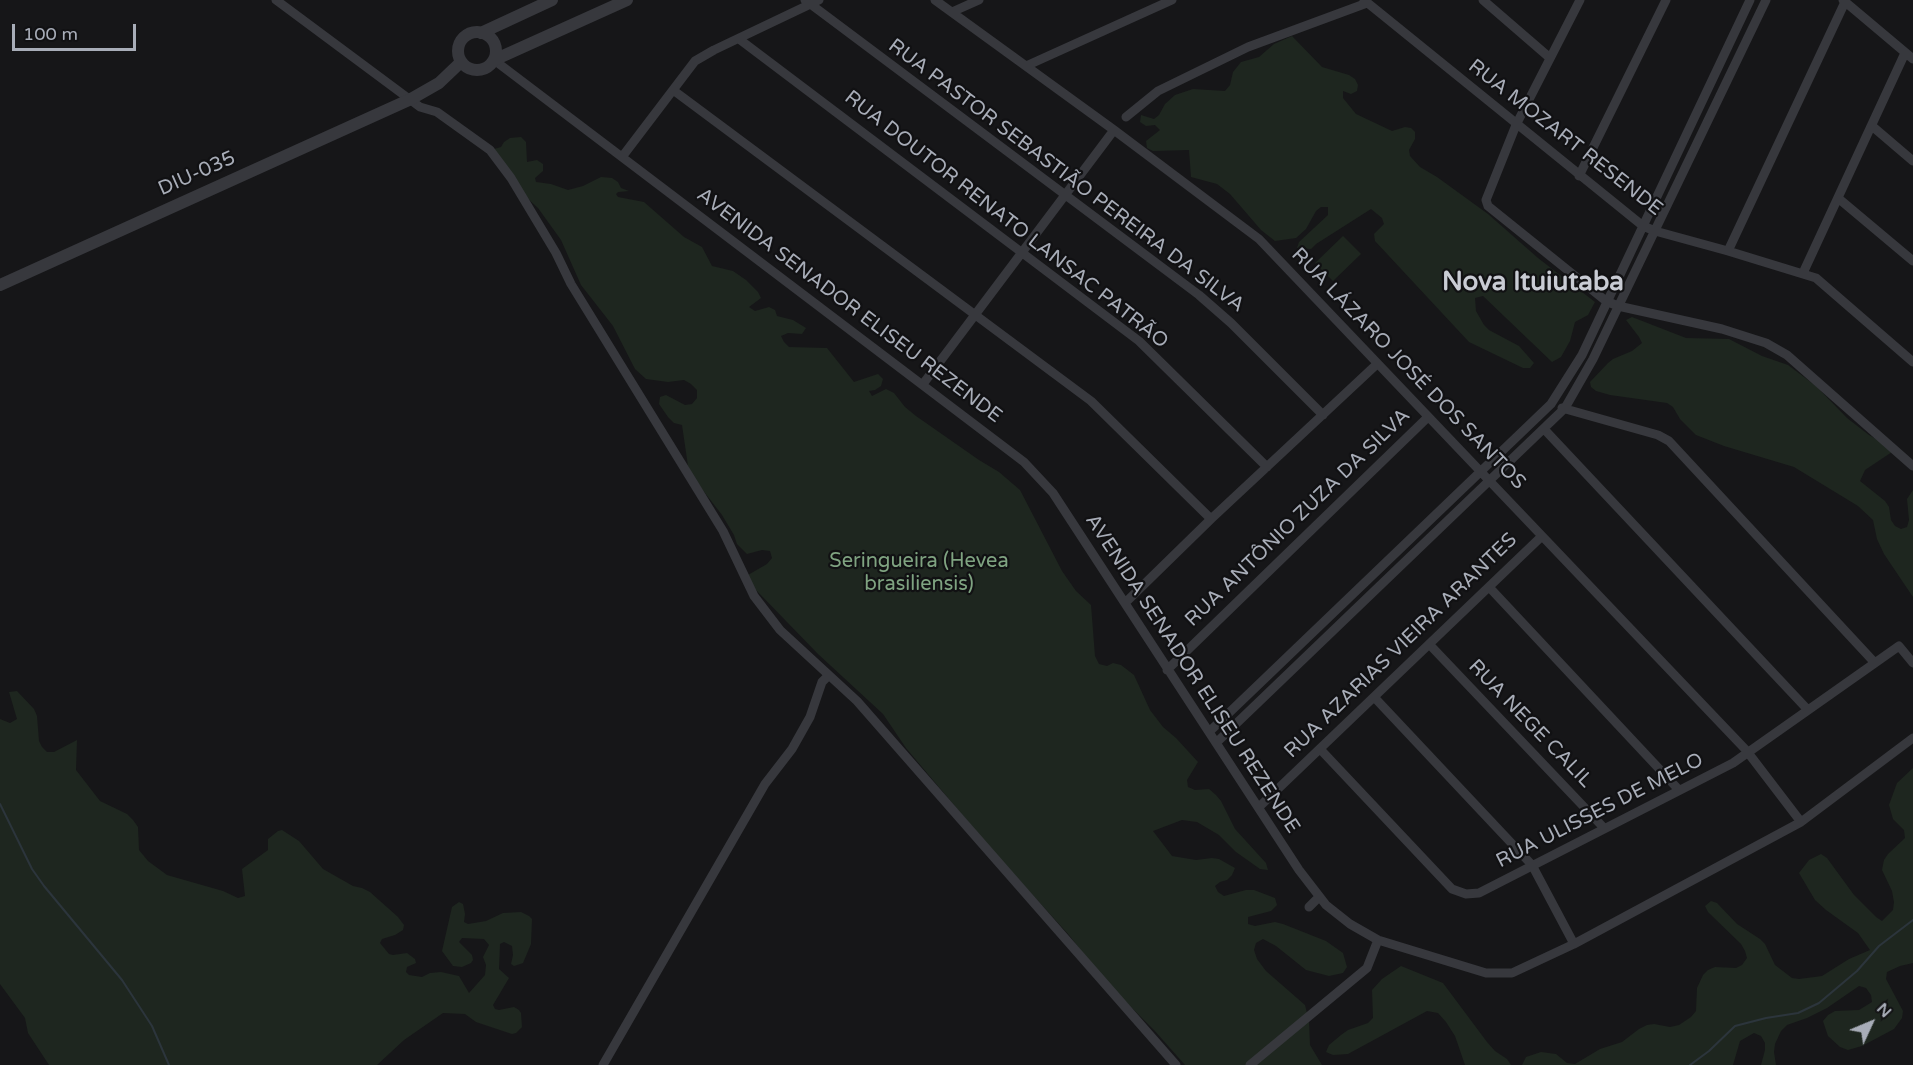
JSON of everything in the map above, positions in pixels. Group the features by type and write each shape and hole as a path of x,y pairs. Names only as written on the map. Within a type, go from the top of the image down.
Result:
{"street":[{"path":"276,0 411,99 420,108 437,112 490,150 556,253 571,284 723,531 754,596 780,630 857,701 1176,1065"},
{"path":"481,33 494,41 496,51 494,60 488,68 478,71 468,69 461,62 458,52 463,38 471,33 481,33 552,0"},
{"path":"494,60 627,0"},
{"name":"RUA LÁZARO JOSÉ DOS SANTOS","path":"935,0 1259,239 1748,752 1801,822"},
{"path":"952,12 979,0"},
{"path":"1026,66 1172,0"},
{"path":"1483,0 1550,58"},
{"path":"1580,0 1516,125 1486,200 1488,206 1606,301 1618,306 1722,329 1766,343 1787,355 1913,466"},
{"path":"1579,176 1666,0"},
{"path":"1209,732 1551,404 1582,355 1750,0"},
{"path":"1216,743 1565,408 1593,359 1766,0"},
{"path":"1728,251 1844,1 1909,56 1872,126 1803,273"},
{"path":"622,157 695,61 812,2"},
{"name":"RUA PASTOR SEBASTIÃO PEREIRA DA SILVA","path":"812,2 1199,295 1231,323 1323,415"},
{"path":"1126,117 1158,91 1248,47 1366,2"},
{"name":"RUA MOZART RESENDE","path":"1366,2 1643,226 1816,278 1913,362"},
{"name":"RUA DOUTOR RENATO LANSAC PATRÃO","path":"739,39 1139,341 1267,467"},
{"name":"AVENIDA SENADOR ELISEU REZENDE","path":"494,60 1024,462 1042,480 1125,603 1299,870 1319,897 1350,924 1378,940 1486,973 1512,973 1574,944 1801,822 1913,738"},
{"name":"DIU-035","path":"0,285 411,99 439,83 461,62"},
{"path":"673,90 1091,401 1211,519"},
{"path":"1872,126 1913,161"},
{"path":"923,384 1114,130"},
{"path":"1838,198 1913,261"},
{"path":"1125,603 1377,363"},
{"path":"1551,404 1658,435 1669,441 1875,663"},
{"name":"RUA ANTÔNIO ZUZA DA SILVA","path":"1167,670 1428,417"},
{"path":"1544,429 1808,710"},
{"name":"RUA AZARIAS VIEIRA ARANTES","path":"1259,807 1542,536"},
{"path":"1489,587 1679,790"},
{"name":"RUA NEGE CALIL","path":"1429,644 1605,828"},
{"name":"RUA ULISSES DE MELO","path":"1320,749 1452,889 1466,894 1479,893 1733,763 1899,646 1913,663"},
{"path":"603,1065 765,784 792,749 810,717 822,682 828,675"},
{"path":"1374,697 1532,865 1574,944"},
{"path":"1309,907 1319,897"},
{"path":"1250,1065 1367,968 1378,940"}],"green space":[{"path":"1292,36 1322,67 1355,79 1358,85 1357,91 1351,94 1343,91 1343,98 1356,114 1392,131 1405,127 1411,128 1415,132 1415,139 1409,150 1410,156 1420,167 1488,214 1538,258 1595,302 1588,315 1575,322 1570,341 1561,357 1552,362 1483,296 1475,298 1476,311 1484,325 1519,346 1534,363 1530,368 1523,368 1469,342 1375,241 1374,234 1384,224 1382,218 1371,209 1311,249 1297,248 1299,242 1328,215 1328,207 1321,207 1316,211 1306,229 1296,238 1275,241 1261,230 1230,194 1217,184 1191,177 1189,150 1153,151 1147,148 1146,141 1160,130 1155,125 1146,126 1140,122 1141,115 1154,119 1175,95 1193,89 1225,91 1230,85 1233,72 1241,62 1259,57 1274,44"},
{"name":"Seringueira (Hevea brasiliensis)","path":"521,137 526,142 527,162 537,160 543,164 543,171 535,178 536,182 568,190 601,177 612,178 621,188 629,191 618,192 616,194 618,197 644,202 684,237 702,247 712,266 733,271 746,280 761,298 749,307 755,311 769,307 775,310 777,316 793,320 806,328 802,334 788,333 781,336 789,347 827,348 854,382 878,374 883,379 881,386 869,391 872,396 886,389 894,393 916,416 999,472 1020,490 1062,571 1076,591 1091,605 1095,656 1099,664 1121,665 1134,675 1150,710 1163,727 1198,762 1187,780 1188,787 1195,790 1209,789 1216,795 1235,829 1266,863 1268,870 1260,869 1236,852 1219,835 1197,822 1182,820 1153,831 1172,856 1196,860 1219,859 1235,868 1227,880 1215,886 1224,896 1254,890 1275,898 1277,905 1271,911 1248,917 1248,924 1255,926 1275,922 1283,924 1326,941 1343,953 1347,967 1343,973 1329,976 1306,970 1276,946 1263,939 1256,943 1254,950 1257,959 1266,971 1305,1005 1309,1021 1310,1045 1322,1065 1185,1065 1103,979 1069,935 991,849 906,748 883,714 818,654 755,589 748,575 767,564 772,558 770,551 762,550 747,554 737,544 722,515 695,480 688,466 682,425 674,423 659,404 660,397 666,395 685,405 692,404 697,398 697,390 684,380 668,382 646,379 635,369 613,326 581,285 561,240 538,208 527,198 494,149 501,147 510,138"},
{"path":"1343,236 1361,254 1333,281 1315,263"},
{"path":"1632,317 1686,338 1729,339 1762,356 1788,365 1816,386 1847,418 1883,443 1892,452 1865,470 1860,481 1885,501 1889,507 1891,520 1901,529 1907,527 1909,520 1907,499 1913,490 1913,597 1884,554 1877,539 1873,520 1858,506 1794,467 1696,435 1667,403 1610,395 1591,387 1590,382 1608,363 1632,351 1642,343 1626,320"},
{"path":"17,691 34,709 42,747 47,752 54,752 77,740 76,770 100,801 127,814 133,820 138,827 139,850 148,861 167,875 223,891 238,898 245,896 242,869 268,850 268,839 282,830 299,841 323,869 353,886 370,892 398,917 404,925 403,930 382,939 380,943 389,954 407,953 415,959 416,963 407,967 406,972 409,975 422,977 430,973 441,972 459,976 469,993 485,975 486,965 483,957 489,945 484,939 462,938 459,942 472,955 473,960 462,967 453,966 442,951 452,907 459,902 463,904 464,922 468,924 486,921 503,913 521,912 529,916 532,919 531,944 523,963 514,966 511,964 512,946 504,942 500,944 499,969 509,978 493,1005 499,1010 514,1007 519,1010 522,1027 512,1034 476,1022 465,1014 443,1013 404,1040 377,1065 49,1065 28,1033 25,1018 0,984 0,719 10,723 17,719 9,692"},
{"path":"1913,768 1913,963 1887,972 1886,979 1903,1011 1902,1018 1894,1029 1862,1046 1848,1050 1840,1047 1828,1036 1823,1021 1828,1015 1835,1011 1859,1010 1872,1002 1871,995 1866,988 1859,986 1827,1008 1787,1025 1781,1031 1775,1044 1776,1065 1761,1065 1765,1043 1761,1036 1754,1033 1740,1041 1733,1065 1522,1065 1526,1057 1541,1052 1556,1054 1567,1063 1575,1064 1600,1049 1622,1042 1647,1025 1670,1027 1679,1025 1691,1017 1696,1011 1697,988 1703,975 1715,967 1736,968 1742,965 1747,958 1741,944 1708,912 1705,906 1711,901 1717,903 1737,924 1760,939 1765,944 1775,965 1792,978 1822,976 1849,959 1870,950 1858,933 1815,900 1799,873 1809,860 1821,854 1827,858 1854,895 1882,921 1893,910 1894,902 1892,891 1882,870 1884,860 1905,838 1904,830 1893,819 1889,805 1897,783"},
{"path":"1401,966 1443,983 1487,1042 1511,1065 1465,1065 1455,1036 1446,1022 1438,1013 1427,1011 1348,1054 1333,1055 1326,1052 1329,1045 1341,1035 1368,1023 1373,1018 1372,990 1382,979"}],"waterway":[{"path":"0,804 32,869 122,980 152,1026 169,1065"},
{"path":"1690,1065 1709,1051 1735,1026 1798,1013 1819,1003 1857,971 1879,946 1913,920"}],"district":[{"name":"Nova Ituiutaba","path":"1533,283"}]}
